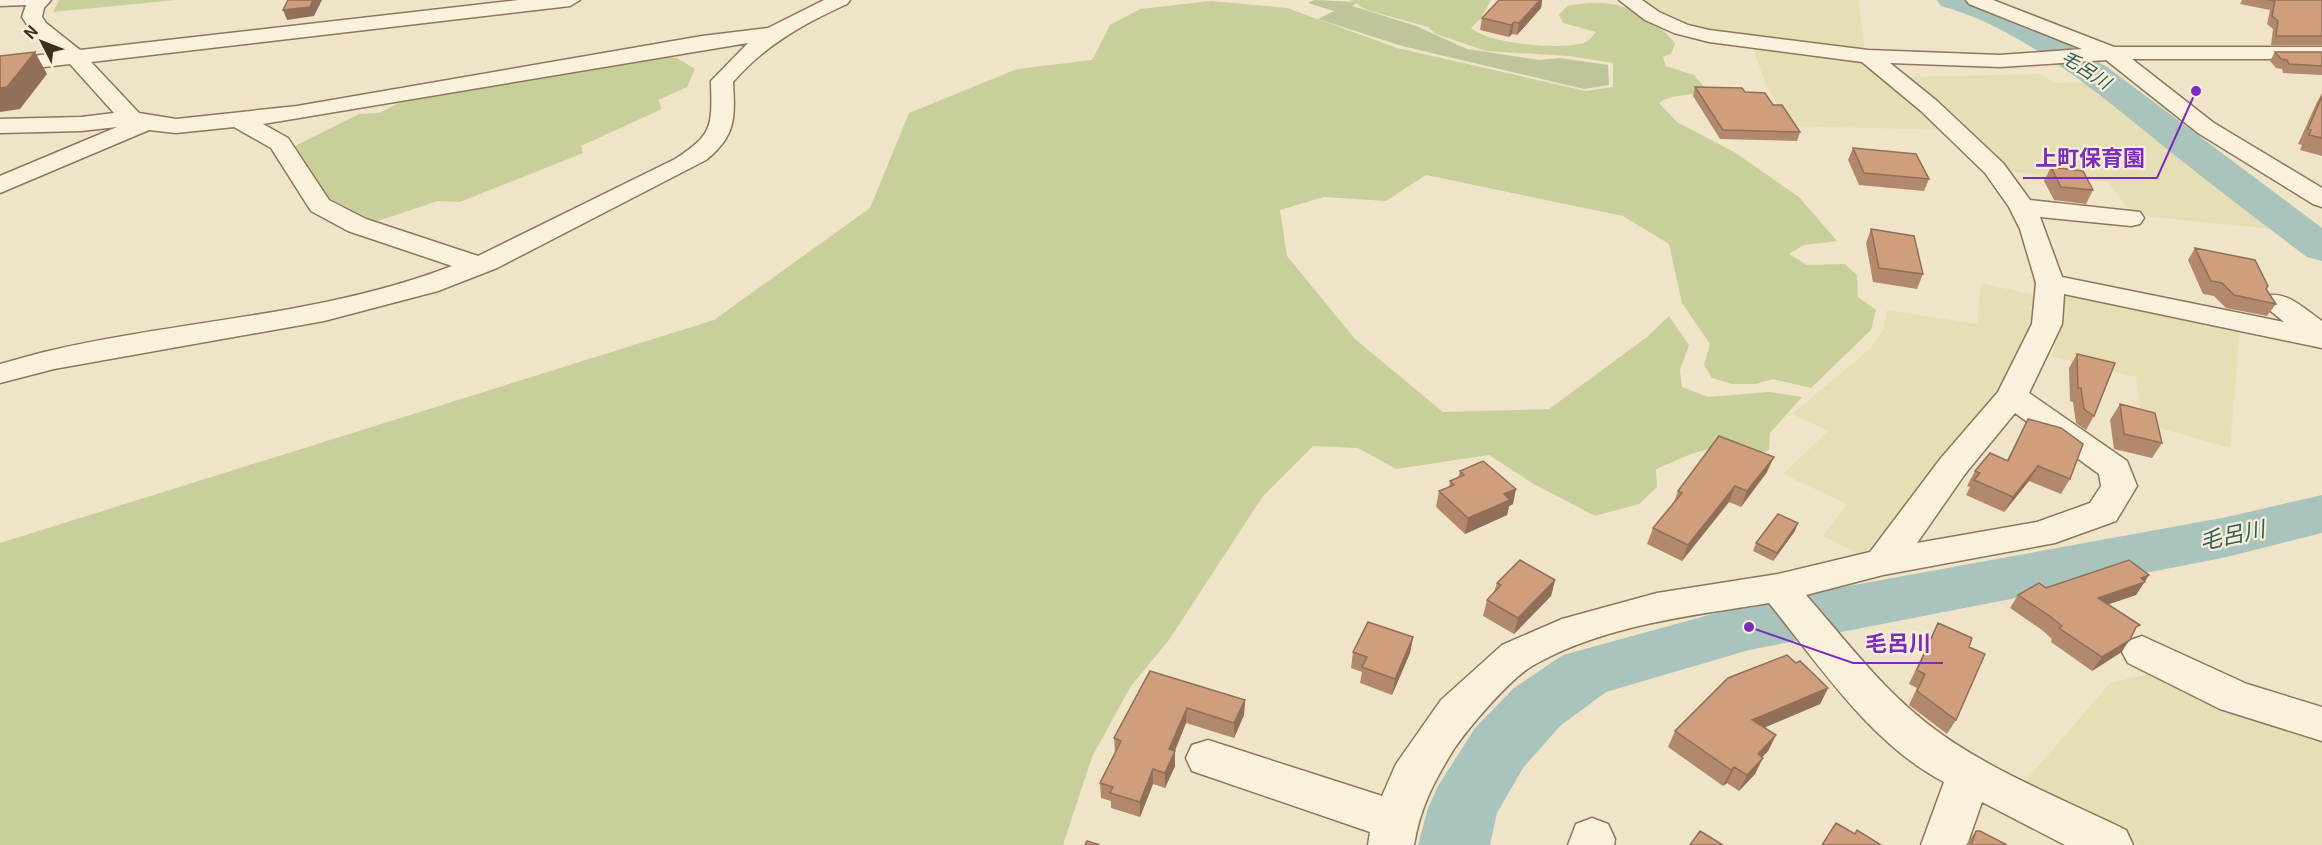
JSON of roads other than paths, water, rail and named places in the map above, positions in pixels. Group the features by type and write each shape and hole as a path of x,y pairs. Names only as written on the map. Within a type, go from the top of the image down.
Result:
{"street":[{"path":"0,0 22,0"},
{"path":"41,0 35,6 32,17 38,27 74,56 139,120"},
{"path":"0,66 237,36 355,25 433,8 570,0"},
{"path":"0,374 62,357 350,306 428,285 480,265 673,170 706,150 719,137 723,105 722,81 743,56 769,34 840,0"},
{"path":"1629,0 1652,16 1681,29 1708,36 1868,56 2000,61 2106,53 2322,53"},
{"path":"1976,0 2106,53 2206,128 2322,199"},
{"path":"355,25 362,9 358,3"},
{"path":"237,36 277,15"},
{"path":"0,126 139,120 176,126 237,119 354,104 690,44 769,34"},
{"path":"1868,56 1963,137 1994,168 2022,207 2050,283 2047,324 2012,396 1953,466 1883,562"},
{"path":"237,119 280,143 320,205 357,225 414,246 480,265"},
{"path":"0,184 139,120"},
{"path":"2022,207 2131,218"},
{"path":"2050,283 2318,338"},
{"path":"2275,302 2312,328 2318,338"},
{"path":"1208,758 1393,832 1412,777 1456,712 1516,656 1576,630 1656,607 1784,595 1883,562 2042,534 2103,512 2119,486 2115,469 2012,396"},
{"path":"1784,595 1868,694 1903,729 1948,763 2110,845"},
{"path":"2142,652 2235,697 2322,724"},
{"path":"1944,845 1969,774"}],"waterway":[{"name":"毛呂川","path":"1952,0 1976,6 2004,19 2095,74 2232,182 2322,248"},
{"name":"毛呂川","path":"1454,845 1463,808 1499,748 1537,707 1585,673 1749,627 2227,537 2322,514"}],"place":[{"name":"上町保育園","path":"2196,91"},
{"name":"毛呂川","path":"1749,627"}]}
